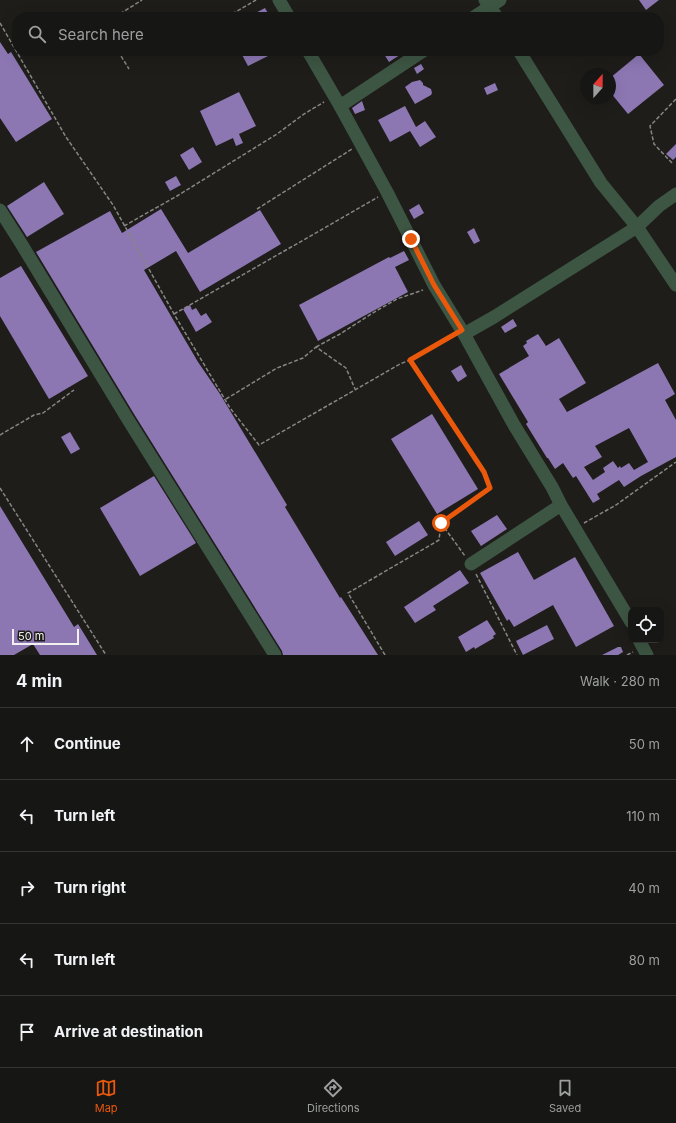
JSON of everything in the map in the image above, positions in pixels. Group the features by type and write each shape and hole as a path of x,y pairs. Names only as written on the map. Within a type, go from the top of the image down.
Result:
{"street":[{"path":"279,0 286,12"},
{"path":"483,12 493,6"},
{"path":"311,56 387,192 434,285 463,332 514,425 628,617"},
{"path":"337,101 414,56"},
{"path":"522,56 601,183 637,227 676,285"},
{"path":"463,332 494,317 637,227 659,206 676,194"},
{"path":"0,210 20,240 127,418 276,655"},
{"path":"471,564 561,505"},
{"path":"641,643 647,655"}],"path":[{"path":"123,12 142,0"},
{"path":"235,12 256,0"},
{"path":"0,24 12,45"},
{"path":"19,56 66,137 113,205 174,314 230,408 259,445 400,364 463,332"},
{"path":"121,56 129,69"},
{"path":"672,162 654,144 650,126 676,99"},
{"path":"124,226 177,196 277,134 304,114 337,101"},
{"path":"257,209 360,144"},
{"path":"174,314 387,192"},
{"path":"226,400 277,368 303,358 316,347 340,334 396,299 434,285"},
{"path":"316,347 346,368 355,390"},
{"path":"385,655 348,593 439,540 441,523 490,488 484,472 410,360"},
{"path":"0,435 34,415 43,413 74,390"},
{"path":"576,528 616,505 676,462"},
{"path":"0,488 106,655"},
{"path":"441,523 471,564 517,655"}],"building":[{"path":"639,0 659,0 646,10"},
{"path":"265,8 267,12 257,12"},
{"path":"0,42 8,54 11,52 12,56 13,56 52,119 16,142 0,118"},
{"path":"243,56 268,56 248,66"},
{"path":"385,56 398,56 389,62"},
{"path":"637,56 641,56 664,85 628,114 616,99 616,73"},
{"path":"421,64 424,69 417,74 414,68"},
{"path":"420,80 423,85 431,89 432,93 415,104 405,87 412,82"},
{"path":"495,83 498,90 487,95 484,88"},
{"path":"239,92 256,126 239,134 243,143 236,146 233,138 216,146 200,111"},
{"path":"362,101 365,110 355,114 352,108"},
{"path":"405,106 416,127 425,121 436,137 420,147 410,131 390,142 378,120"},
{"path":"676,144 676,157 673,160 666,154"},
{"path":"193,147 202,162 189,170 180,155"},
{"path":"176,176 181,185 170,191 165,182"},
{"path":"44,182 64,214 27,237 7,206"},
{"path":"419,204 424,213 414,219 409,210"},
{"path":"161,209 188,253 260,210 281,244 200,292 176,251 144,270 198,362 220,394 287,505 285,507 340,598 341,597 378,655 283,655 282,651 134,414 36,252 110,211 122,233"},
{"path":"474,228 480,241 474,244 467,232"},
{"path":"404,251 409,260 395,267 408,292 318,341 299,305 389,257 390,258"},
{"path":"21,266 88,376 49,399 0,316 0,278"},
{"path":"190,305 192,310 196,308 201,316 206,313 212,322 196,332 183,309"},
{"path":"513,319 517,326 505,333 501,327"},
{"path":"538,334 546,346 559,338 586,383 559,399 567,412 658,363 675,394 665,400 676,420 676,457 624,487 619,480 597,494 600,499 593,503 576,476 573,478 563,463 555,469 526,424 528,422 499,374 529,356 523,346 527,343 526,341","holes":["629,428 648,462 634,470 629,463 621,468 620,466 618,468 613,461 603,468 605,472 593,480 584,467 602,457 595,446"]},
{"path":"461,365 467,376 458,382 451,371"},
{"path":"432,414 478,489 437,514 391,439"},
{"path":"70,432 80,449 71,454 61,437"},
{"path":"154,476 196,543 140,576 100,508"},
{"path":"0,506 74,627 78,624 97,655 40,655 33,644 14,655 0,655"},
{"path":"497,515 507,529 481,546 471,531"},
{"path":"419,521 428,535 395,556 386,542"},
{"path":"518,552 534,580 575,557 614,626 576,647 553,605 514,627 509,619 507,621 480,573"},
{"path":"460,570 469,583 433,606 436,610 415,623 404,607"},
{"path":"487,620 496,634 493,636 494,638 475,649 474,647 466,652 458,637"},
{"path":"547,625 554,639 523,655 516,641"},
{"path":"621,647 623,652 618,655 602,655"}],"route":[{"path":"411,239 434,285 462,330 410,360 484,472 490,488 441,523"}]}
